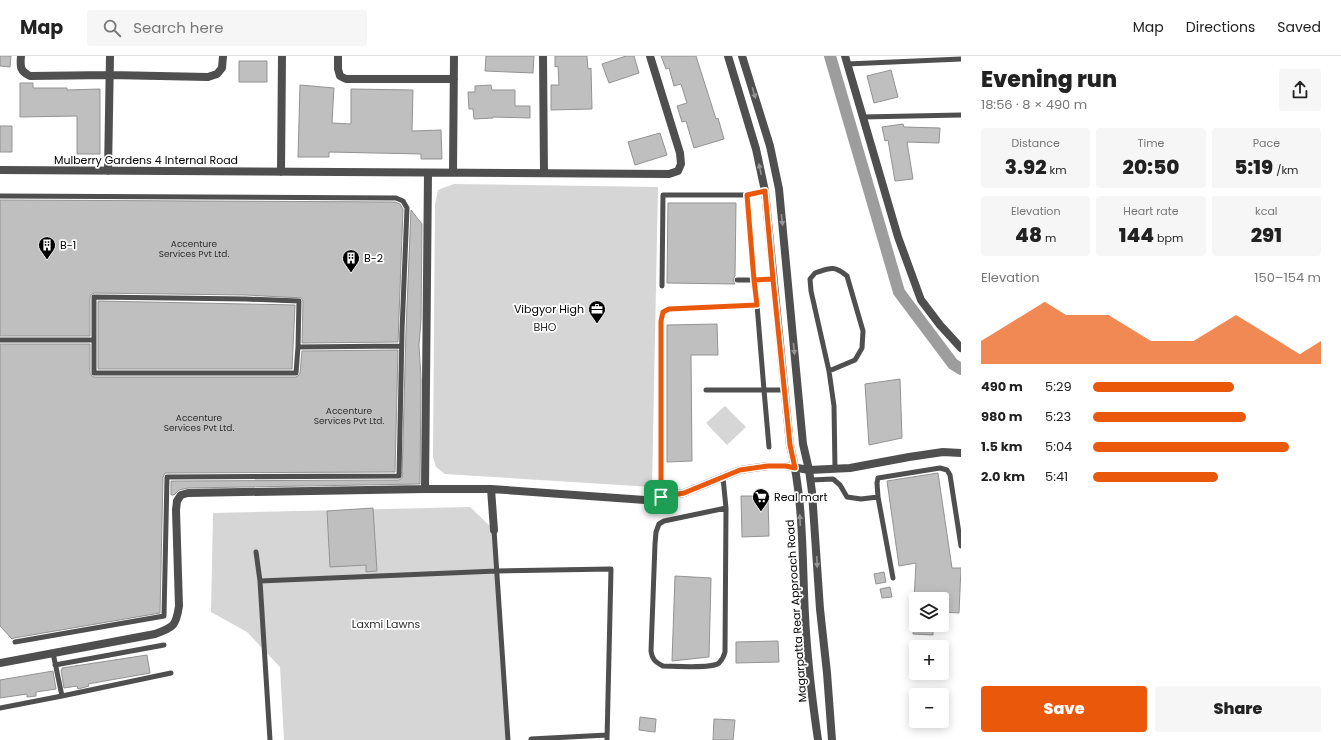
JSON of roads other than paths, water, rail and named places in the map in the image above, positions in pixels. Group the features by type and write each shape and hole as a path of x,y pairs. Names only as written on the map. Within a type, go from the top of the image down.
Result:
{"street":[{"path":"21,56 20,67 25,74 30,76 110,75 208,77 217,74 222,68 223,56"},
{"path":"108,171 110,56"},
{"path":"280,172 282,56"},
{"path":"338,56 338,69 340,76 346,79 454,79"},
{"path":"453,172 454,56"},
{"path":"543,56 544,173"},
{"name":"Mulberry Gardens 4 Internal Road","path":"0,170 669,174 678,171 681,164 680,154 650,56"},
{"name":"Magarpatta Rear Approach Road","path":"728,56 756,150 765,191 790,445 799,497 809,673 818,740"},
{"path":"742,56 770,146 779,189 803,444 811,480 820,609 827,672 832,740"},
{"path":"846,60 898,237 921,300 940,325 961,348"},
{"path":"425,489 428,173"},
{"path":"0,663 155,634 170,628 177,619 180,606 176,510 177,501 181,495 188,493 491,489 645,500 684,493 740,470 768,466 786,466 809,470 850,468 943,452 961,452"},
{"path":"491,489 494,530"}],"lane":[{"path":"846,60 961,59"},
{"path":"862,117 961,115"},
{"path":"662,286 663,195 747,195 765,191"},
{"path":"747,195 769,447"},
{"path":"0,196 396,198 404,201 407,208 401,346 399,476 167,477 164,616 15,642"},
{"path":"829,371 855,360 862,348 863,331 847,276 840,270 833,267 815,272 810,279 811,292 829,371 834,406 835,469"},
{"path":"737,280 773,279"},
{"path":"94,297 298,301 298,347 296,373 94,373 94,297"},
{"path":"661,497 661,321 663,312 669,309 757,305"},
{"path":"0,340 94,340"},
{"path":"298,347 401,346"},
{"path":"706,390 784,390"},
{"path":"893,578 878,497 878,478 940,468 947,470 950,475 961,546"},
{"path":"723,478 726,508 725,652 718,664 709,666 663,666 656,663 652,657 651,651 655,544 656,532 659,524 671,519 726,508"},
{"path":"811,480 833,479 840,485 847,497 861,499 878,497"},
{"path":"494,530 508,740"},
{"path":"256,552 260,581 270,740"},
{"path":"260,581 497,571 611,569 607,737 531,739"},
{"path":"55,665 164,645"},
{"path":"53,653 62,696"},
{"path":"0,708 171,673"}],"waterway":[{"path":"830,56 899,292 953,364 961,369"}],"place":[{"name":"B-1","path":"47,260"},
{"name":"B-2","path":"351,273"},
{"name":"Vibgyor High","path":"597,324"},
{"name":"Real mart","path":"761,512"}],"park label":[{"name":"BHO","path":"545,327"},
{"name":"Laxmi Lawns","path":"386,624"}]}
